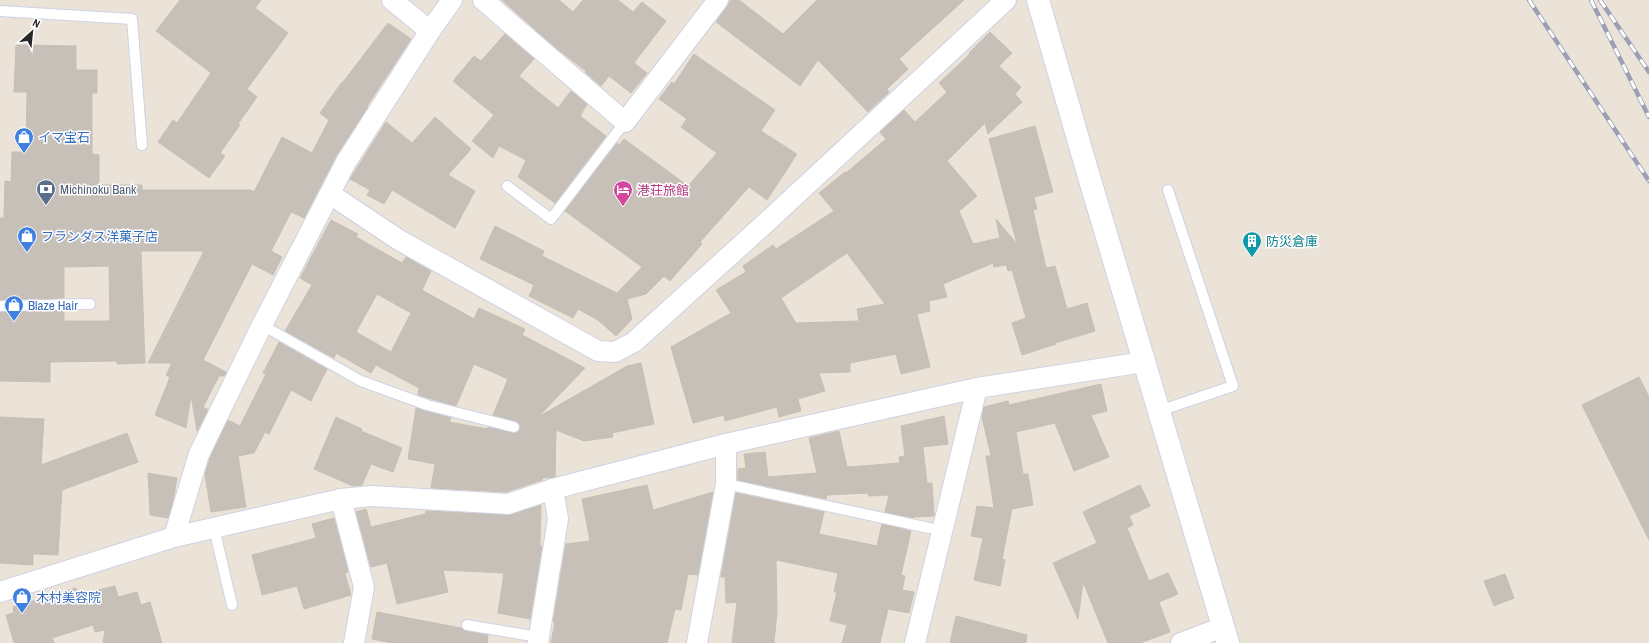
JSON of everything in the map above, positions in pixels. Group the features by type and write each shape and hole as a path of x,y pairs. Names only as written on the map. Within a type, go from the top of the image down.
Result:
{"street":[{"path":"392,0 430,31"},
{"path":"174,537 199,454 262,325 346,162 430,31 452,0"},
{"path":"483,0 625,122 718,0"},
{"path":"330,194 399,240 598,351 615,352 634,342 1006,0"},
{"path":"1038,0 1226,635 1181,643"},
{"path":"0,592 174,537 341,500 372,496 508,504 554,488 726,444 977,388 1144,362"},
{"path":"915,643 977,388"},
{"path":"697,643 726,484 726,444"},
{"path":"538,640 558,519 554,488"},
{"path":"341,500 364,587 354,643"}],"lane":[{"path":"0,10 132,19 142,144"},
{"path":"507,186 551,219 625,122"},
{"path":"1159,411 1233,386 1168,190"},
{"path":"0,306 90,304"},
{"path":"262,325 361,381 426,405 514,427"},
{"path":"726,484 943,531"},
{"path":"214,528 232,605"},
{"path":"467,625 538,640"}],"building":[{"path":"180,0 261,0 255,8 288,33 247,89 257,97 238,124 240,125 220,153 225,156 209,178 158,142 173,120 177,123 211,73 156,31"},
{"path":"502,0 559,0 573,12 583,0 618,0 633,12 642,2 666,21 634,63 647,73 631,93 609,76 601,86 585,72 586,71 556,48"},
{"path":"731,0 739,0 783,34 817,0 964,0 899,59 908,69 887,89 889,92 868,112 818,60 800,86 716,22"},
{"path":"388,23 411,39 336,156 304,218 291,212 271,251 282,257 273,275 252,264 203,360 226,372 224,376 219,376 203,407 208,410 197,431 191,395 186,428 155,415 170,377 166,375 172,363 148,363 204,251 141,251 145,363 117,364 117,361 50,362 50,382 0,381 0,312 64,311 64,321 110,321 109,266 64,267 64,298 0,300 0,218 4,218 5,181 11,182 12,152 26,152 27,92 14,92 16,45 76,46 76,70 97,70 97,93 92,93 92,154 99,155 99,185 142,185 142,190 251,190 254,192 282,137 312,153 329,120 320,113"},
{"path":"990,32 1012,53 999,66 1021,87 1015,94 1022,102 988,134 985,123 947,161 977,196 959,211 973,244 1000,238 996,219 1017,244 989,139 1035,126 1053,192 1034,197 1037,209 1033,210 1046,268 1055,266 1067,309 1087,303 1095,331 1022,355 1012,323 1026,318 1012,270 1008,271 1006,265 994,267 993,263 943,284 947,297 929,301 930,311 917,314 930,367 901,374 896,354 850,363 850,372 819,373 825,391 798,399 801,411 779,417 777,407 725,421 724,415 693,423 671,347 731,313 716,290 746,272 743,266 773,245 776,249 834,211 819,193 845,172 846,173 886,139 880,132 904,110 915,122 947,92 939,83 970,54 969,53","holes":["847,253 885,304 857,309 859,321 796,323 781,298"]},
{"path":"505,34 534,59 519,76 558,108 571,91 587,104 580,116 606,136 555,203 518,177 526,160 499,146 493,158 472,141 494,115 453,81 474,56 481,61"},
{"path":"694,54 775,110 761,131 797,154 767,200 749,187 700,242 702,244 670,281 664,276 646,294 627,299 632,319 616,336 598,320 578,309 573,318 529,296 534,285 480,259 495,226 544,251 542,256 617,293 642,267 565,211 617,143 619,145 624,139 688,186 717,153 681,127 687,119 659,99 672,82 674,84"},
{"path":"435,117 471,149 448,175 475,191 455,228 392,190 384,204 367,195 370,190 350,179 386,122 412,143"},
{"path":"331,220 358,234 356,237 402,263 406,257 431,271 422,290 474,319 479,308 525,329 522,335 585,368 538,417 627,366 641,363 654,424 612,433 613,437 584,441 556,430 555,477 542,478 542,480 506,492 431,488 435,464 408,459 416,408 451,418 449,422 487,429 488,427 516,433 520,428 518,422 493,415 508,379 474,364 456,406 418,395 419,388 376,365 371,373 336,353 334,358 285,331 312,285 300,278","holes":["377,294 411,313 391,352 356,332"]},
{"path":"279,342 327,369 311,401 291,390 269,434 265,432 254,453 238,456 246,507 211,512 205,475 210,458 228,420 240,426 266,374 263,373"},
{"path":"1639,377 1649,397 1649,540 1582,405"},
{"path":"1101,384 1107,411 1091,415 1109,457 1074,471 1055,423 1016,432 1023,474 1028,474 1033,505 1012,509 1002,559 1005,560 1000,586 974,580 983,538 971,536 977,506 994,508 986,456 991,456 982,417 984,407 1008,401 1009,405"},
{"path":"944,416 948,444 923,447 927,483 932,483 934,516 914,518 885,512 889,495 869,496 868,493 827,495 826,499 738,480 738,469 746,468 744,454 765,452 768,477 817,473 809,438 839,431 847,467 900,463 899,457 905,456 901,426"},
{"path":"0,417 44,419 41,465 127,433 138,462 62,490 58,555 33,554 33,565 0,563"},
{"path":"336,417 362,429 361,431 402,448 393,472 371,464 362,485 353,486 314,469"},
{"path":"148,473 177,478 168,518 150,515"},
{"path":"647,485 653,510 713,492 698,575 688,574 681,610 675,609 667,643 551,643 566,544 590,541 582,499"},
{"path":"1140,485 1150,506 1129,516 1133,525 1127,528 1149,581 1168,573 1178,594 1159,602 1170,632 1140,643 1108,643 1083,582 1078,619 1053,563 1097,543 1083,512"},
{"path":"736,493 824,512 819,534 877,546 882,524 911,531 901,575 905,576 902,590 914,592 909,613 888,609 880,643 842,643 847,625 830,621 837,592 834,592 838,573 776,560 777,612 774,643 732,643 737,602 726,603 725,577 721,577"},
{"path":"541,505 540,546 542,546 530,619 498,613 504,573 443,570 448,592 397,604 387,563 371,567 356,512 366,509 371,527 425,514 426,511 508,515"},
{"path":"334,518 348,572 345,573 351,595 304,609 297,586 262,595 252,555 316,538 312,524"},
{"path":"1505,574 1514,598 1494,606 1484,581"},
{"path":"115,586 118,597 137,592 141,605 150,602 162,643 103,643 105,630 95,632 93,625 52,638 54,643 14,643 6,615 14,613 13,607 76,588 78,595"},
{"path":"377,612 461,628 466,631 488,635 487,643 391,643 372,639"},
{"path":"956,616 1027,635 1026,643 950,643"}],"railway":[{"path":"1529,0 1649,181"},
{"path":"1591,0 1649,117"},
{"path":"1600,0 1649,72"}],"place":[{"name":"イマ宝石","path":"24,154"},
{"name":"Michinoku Bank","path":"46,206"},
{"name":"港荘旅館","path":"623,207"},
{"name":"フランダス洋菓子店","path":"27,253"},
{"name":"防災倉庫","path":"1252,258"},
{"name":"Blaze Hair","path":"14,322"},
{"name":"木村美容院","path":"22,614"}]}
